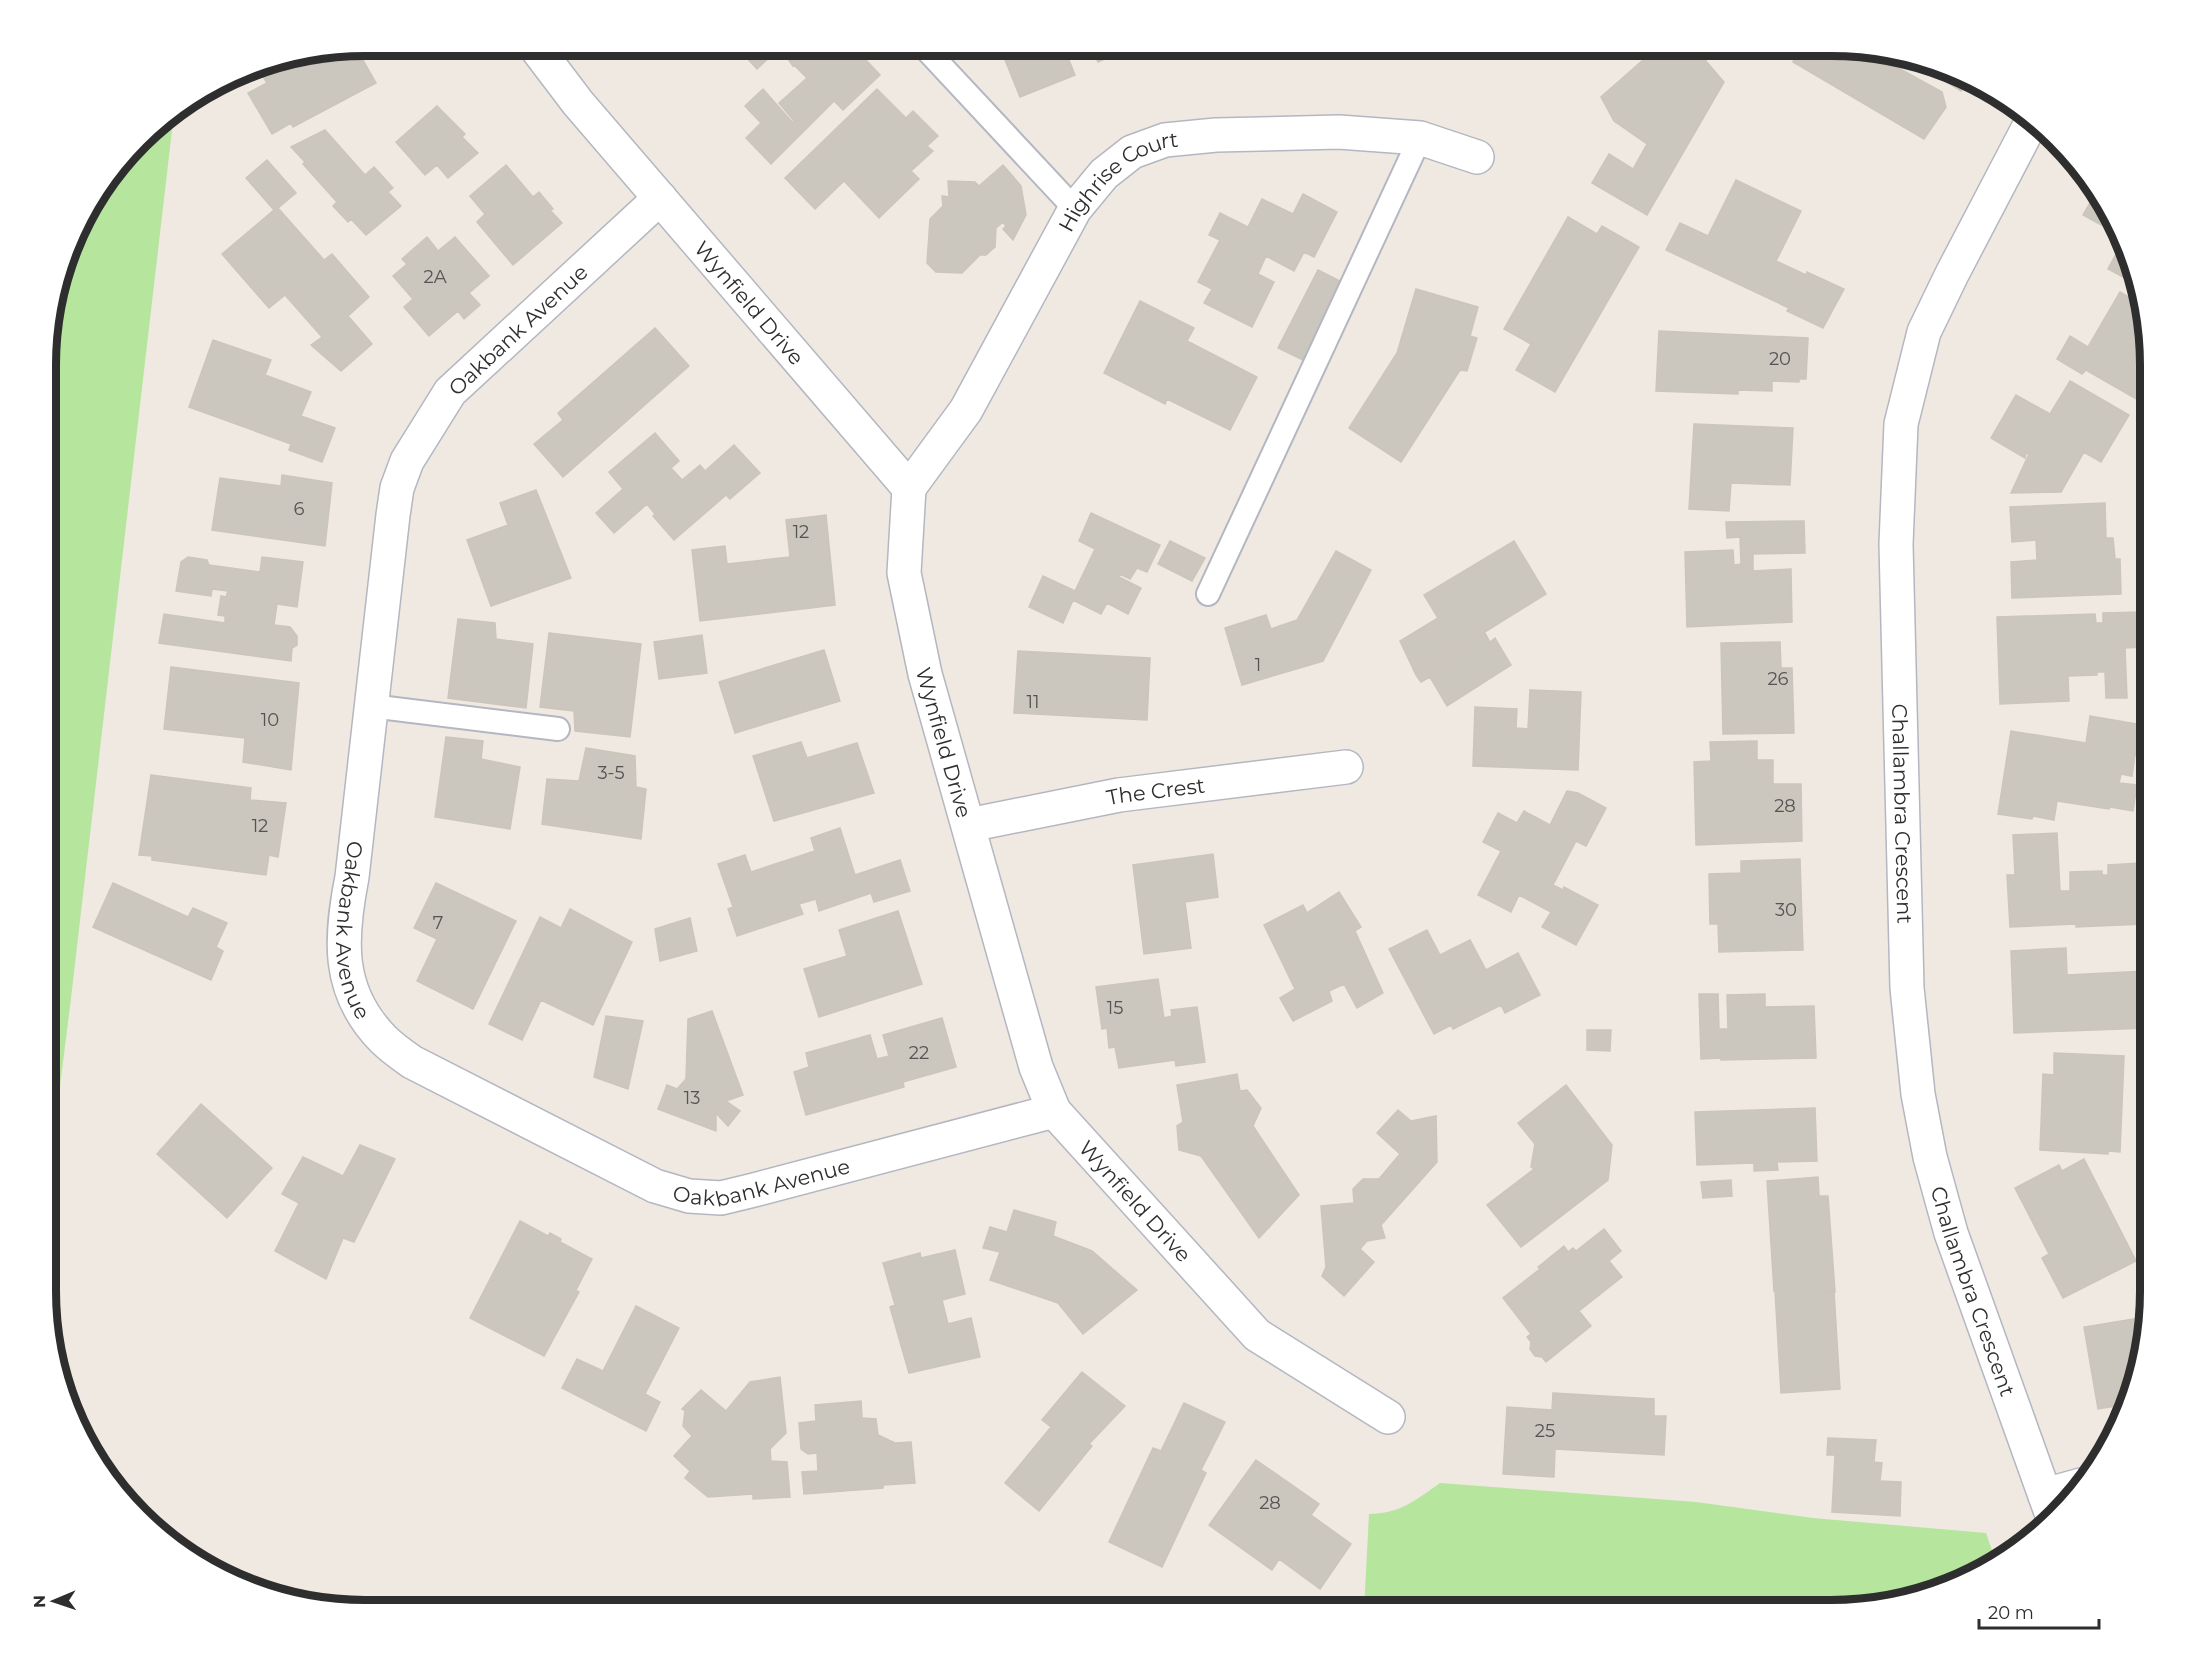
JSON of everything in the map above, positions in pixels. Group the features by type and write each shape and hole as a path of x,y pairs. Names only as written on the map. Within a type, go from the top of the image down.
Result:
{"street":[{"name":"Wynfield Drive","path":"543,56 579,103 909,488 903,573 925,674 1036,1067 1054,1111 1257,1335 1388,1417"},
{"name":"Challambra Crescent","path":"2029,127 1924,332 1901,424 1896,544 1907,988 1918,1094 1930,1157 1951,1233 2048,1505"},
{"name":"Highrise Court","path":"909,488 966,410 1076,209 1104,174 1132,153 1165,140 1216,135 1339,132 1420,138 1477,157"},
{"name":"Oakbank Avenue","path":"660,198 450,392 418,442 397,488 352,877 345,913 343,947 347,980 360,1011 383,1039 412,1062 655,1186 689,1196 721,1198 743,1193 1054,1111"},
{"name":"The Crest","path":"969,825 1119,795 1346,767"}],"lane":[{"path":"932,56 1076,209"},
{"path":"1208,594 1420,138"},
{"path":"371,706 558,729"}],"green space":[{"path":"173,122 56,1118 56,344 58,324 72,265 97,210 119,176 146,146"},
{"path":"1440,1483 1696,1502 1813,1518 1986,1533 1993,1553 1967,1568 1930,1583 1891,1594 1851,1599 1365,1600 1369,1514 1389,1512 1415,1500"}],"building":[{"path":"361,56 376,83 293,127 291,123 272,134 248,93 267,83 261,73 284,66 324,58"},
{"path":"747,56 771,56 757,69"},
{"path":"786,56 862,56 880,75 843,110 834,101 771,164 746,138 761,123 745,106 763,89 792,122 794,121 779,103 807,78"},
{"path":"1003,56 1067,56 1075,75 1020,97"},
{"path":"1096,56 1111,56 1098,62"},
{"path":"1648,56 1702,56 1724,82 1647,215 1592,183 1609,154 1633,169 1647,144 1614,121 1601,97"},
{"path":"1796,56 1851,56 1903,64 1900,69 1942,92 1946,107 1924,139 1793,62"},
{"path":"1916,67 1931,72 1928,75"},
{"path":"1932,73 1964,86 1961,91"},
{"path":"877,89 906,118 913,111 938,136 927,146 933,151 911,171 919,179 879,218 844,181 815,209 785,178"},
{"path":"437,106 465,134 462,137 478,153 448,178 437,165 425,175 396,142"},
{"path":"325,130 365,175 374,167 393,188 388,192 401,206 366,235 351,219 348,222 333,206 337,202 291,147"},
{"path":"267,160 296,193 278,208 324,260 332,254 369,297 348,316 372,344 341,371 311,345 322,337 285,295 269,308 222,254 274,210 246,178"},
{"path":"506,165 533,197 539,192 553,209 550,210 562,223 513,265 477,222 485,214 470,196"},
{"path":"1003,165 1021,186 1026,215 1013,240 1003,229 1006,226 1003,222 996,228 995,247 986,255 980,255 962,273 936,272 927,263 930,219 943,206 942,196 949,197 948,181 975,182 979,186"},
{"path":"1736,180 1801,211 1776,261 1844,289 1823,328 1787,311 1789,308 1666,250 1680,223 1708,236"},
{"path":"1303,194 1337,212 1314,257 1304,252 1294,271 1266,256 1258,274 1274,282 1252,327 1204,303 1212,289 1198,282 1220,240 1209,235 1220,213 1248,227 1262,199 1293,214"},
{"path":"2092,200 2108,229 2083,215"},
{"path":"1568,217 1597,234 1602,226 1639,247 1555,392 1516,370 1531,344 1504,329"},
{"path":"427,237 438,251 455,237 489,276 469,293 480,305 464,319 458,311 429,336 404,307 413,299 393,276 407,264 402,259"},
{"path":"2118,251 2128,279 2108,269"},
{"path":"1318,270 1344,283 1305,361 1278,348"},
{"path":"1416,289 1478,307 1470,336 1477,338 1467,371 1460,370 1401,462 1349,428 1397,353"},
{"path":"2120,292 2133,300 2139,344 2140,396 2138,400 2086,370 2082,374 2057,359 2070,336 2088,347"},
{"path":"1140,301 1194,328 1187,341 1257,377 1230,430 1167,399 1165,404 1104,373"},
{"path":"655,328 689,366 563,477 534,444 563,420 558,413"},
{"path":"1659,331 1808,338 1806,379 1799,379 1799,382 1772,381 1772,391 1738,390 1738,394 1656,391"},
{"path":"213,340 271,360 265,375 311,392 301,416 335,428 322,462 289,450 291,444 189,407"},
{"path":"2070,381 2129,415 2101,462 2084,452 2061,492 2011,493 2029,454 2026,453 2025,458 1991,438 2016,395 2050,414"},
{"path":"1694,424 1793,428 1790,485 1731,483 1729,511 1689,509"},
{"path":"655,433 679,461 671,468 682,480 700,465 705,471 734,445 760,473 730,499 726,495 674,540 653,516 655,514 647,504 614,533 596,513 623,489 609,472"},
{"path":"282,475 332,483 325,546 212,530 220,478 281,486"},
{"path":"536,490 571,578 491,606 467,540 508,525 500,503"},
{"path":"2105,503 2106,538 2113,538 2115,559 2120,559 2121,594 2012,598 2011,562 2037,560 2036,540 2012,542 2010,507"},
{"path":"1091,513 1160,545 1147,572 1137,568 1130,579 1120,574 1119,577 1141,588 1128,614 1107,603 1101,614 1073,600 1063,623 1029,607 1043,576 1075,591 1095,549 1079,541"},
{"path":"826,515 835,605 700,621 692,550 725,546 727,564 790,557 786,520"},
{"path":"1804,521 1805,553 1753,554 1753,571 1791,569 1792,622 1687,627 1685,552 1733,550 1734,565 1741,564 1740,537 1727,538 1726,522"},
{"path":"1170,541 1205,558 1192,581 1158,564"},
{"path":"1514,541 1546,594 1416,675 1400,641 1438,618 1424,595"},
{"path":"1336,551 1371,570 1323,661 1242,685 1225,628 1266,615 1271,629 1297,620"},
{"path":"188,557 207,560 209,565 260,572 262,557 303,562 297,607 277,604 274,625 290,627 297,636 297,645 292,648 291,661 159,643 164,614 225,623 225,616 218,615 221,596 226,597 228,591 212,589 211,596 176,591 181,562"},
{"path":"2140,612 2140,647 2125,648 2127,698 2106,698 2105,672 2097,672 2097,675 2068,676 2069,701 2000,704 1997,617 2095,614 2096,623 2103,623 2103,613"},
{"path":"458,619 495,623 496,639 533,644 526,708 448,698"},
{"path":"549,633 641,644 630,737 575,731 574,711 540,707"},
{"path":"1485,633 1490,642 1495,638 1511,665 1447,706 1430,677 1421,682 1416,675"},
{"path":"702,635 707,673 659,679 654,642"},
{"path":"1780,642 1781,668 1792,668 1794,733 1723,734 1721,643"},
{"path":"824,650 840,701 735,733 719,682"},
{"path":"1018,651 1150,658 1147,720 1014,713"},
{"path":"171,667 299,683 291,770 243,762 245,738 164,729"},
{"path":"1530,690 1581,692 1578,770 1473,766 1475,707 1517,709 1516,728 1528,729"},
{"path":"2090,716 2140,724 2140,743 2138,755 2135,754 2132,776 2121,774 2119,783 2137,785 2133,811 2057,801 2054,820 1998,814 2011,731 2086,743"},
{"path":"446,737 483,741 481,759 520,767 510,829 435,817"},
{"path":"1757,741 1757,760 1773,760 1773,784 1801,784 1802,841 1696,845 1694,762 1711,761 1710,742"},
{"path":"801,742 807,758 857,743 874,793 774,821 753,756"},
{"path":"586,748 635,756 636,787 646,789 641,839 542,824 547,779 579,781"},
{"path":"151,775 251,788 250,800 286,803 278,857 269,855 266,875 152,860 152,856 139,855"},
{"path":"1567,791 1578,793 1606,808 1586,846 1576,841 1553,885 1563,890 1564,887 1598,905 1576,945 1542,927 1551,912 1519,895 1511,912 1478,895 1501,851 1483,842 1498,813 1517,823 1524,811 1550,825"},
{"path":"840,828 855,875 900,860 910,891 874,902 871,893 819,911 816,899 799,904 803,914 737,936 728,909 733,907 718,864 745,855 751,872 815,851 811,838"},
{"path":"2057,833 2060,891 2070,891 2070,872 2102,871 2102,875 2108,875 2108,865 2140,863 2140,924 2010,927 2007,875 2015,875 2013,835"},
{"path":"1213,854 1218,897 1185,902 1191,948 1144,954 1133,865"},
{"path":"1800,859 1803,950 1719,952 1718,924 1710,924 1709,874 1741,873 1741,861"},
{"path":"113,883 188,917 193,908 227,923 216,947 223,951 211,980 93,927"},
{"path":"436,883 516,921 473,1009 417,981 437,939 414,928"},
{"path":"1339,892 1361,927 1355,931 1383,993 1357,1008 1344,984 1329,991 1332,1001 1293,1021 1280,998 1295,989 1264,925 1303,905 1307,913"},
{"path":"570,909 632,942 593,1025 541,1000 522,1040 489,1024 540,917 561,928"},
{"path":"898,911 922,984 819,1017 804,969 847,956 839,930"},
{"path":"690,918 697,951 660,961 655,929"},
{"path":"1427,930 1440,955 1470,940 1486,970 1518,953 1540,995 1505,1013 1501,1005 1453,1029 1451,1025 1434,1034 1389,949"},
{"path":"2066,948 2067,975 2140,971 2140,1028 2014,1033 2011,951"},
{"path":"1158,979 1164,1018 1172,1016 1171,1010 1197,1007 1205,1062 1176,1066 1175,1060 1119,1068 1115,1047 1109,1048 1107,1028 1102,1029 1096,987"},
{"path":"1699,994 1718,994 1719,1029 1728,1029 1727,995 1765,994 1765,1007 1814,1006 1816,1058 1701,1059"},
{"path":"712,1011 743,1095 726,1101 740,1111 728,1126 716,1113 716,1131 658,1109 667,1085 677,1089 686,1079 688,1019"},
{"path":"606,1016 643,1021 628,1089 594,1077"},
{"path":"942,1018 956,1067 903,1082 904,1087 806,1115 794,1072 809,1067 806,1053 870,1035 877,1059 889,1056 883,1035"},
{"path":"1587,1030 1611,1030 1610,1051 1587,1050"},
{"path":"2054,1053 2124,1056 2120,1152 2108,1151 2108,1154 2040,1150 2043,1074 2054,1075"},
{"path":"1237,1074 1240,1091 1247,1090 1261,1108 1253,1126 1299,1195 1259,1238 1201,1156 1179,1150 1177,1126 1183,1122 1177,1085"},
{"path":"1566,1085 1612,1145 1608,1180 1521,1247 1487,1205 1534,1169 1531,1167 1535,1144 1518,1123"},
{"path":"201,1104 272,1168 227,1218 157,1154"},
{"path":"1815,1108 1817,1161 1777,1162 1778,1170 1754,1171 1754,1163 1697,1165 1695,1112"},
{"path":"1398,1110 1411,1121 1436,1116 1437,1162 1381,1225 1385,1238 1367,1241 1360,1249 1374,1262 1344,1296 1322,1276 1326,1267 1321,1206 1354,1203 1353,1189 1363,1179 1379,1179 1400,1154 1377,1133"},
{"path":"360,1145 395,1159 354,1242 343,1238 326,1279 275,1251 299,1203 282,1194 303,1157 343,1176"},
{"path":"2084,1159 2136,1261 2063,1298 2042,1258 2049,1254 2015,1188 2059,1165 2062,1171"},
{"path":"1818,1177 1819,1196 1828,1196 1835,1292 1774,1291 1767,1181"},
{"path":"1731,1180 1732,1196 1703,1198 1701,1182"},
{"path":"1014,1210 1056,1222 1053,1236 1092,1251 1137,1290 1083,1334 1058,1303 990,1280 1000,1252 983,1248 990,1227 1007,1232"},
{"path":"520,1221 548,1236 550,1233 561,1239 560,1242 592,1259 576,1290 579,1292 544,1356 470,1318"},
{"path":"1604,1229 1621,1251 1609,1261 1622,1277 1579,1311 1591,1326 1546,1362 1542,1357 1535,1356 1530,1349 1531,1342 1527,1337 1531,1334 1503,1298 1540,1269 1538,1267 1564,1246 1568,1252 1573,1248 1576,1251"},
{"path":"955,1250 965,1294 942,1300 948,1324 971,1318 980,1357 909,1373 890,1307 895,1305 883,1263 920,1253 921,1258"},
{"path":"1775,1291 1834,1292 1840,1389 1781,1393"},
{"path":"636,1306 679,1328 645,1394 660,1402 646,1431 562,1388 577,1359 603,1371"},
{"path":"2138,1318 2134,1351 2117,1406 2098,1409 2084,1327"},
{"path":"1082,1372 1125,1406 1089,1444 1092,1446 1039,1511 1005,1483 1051,1427 1042,1420"},
{"path":"780,1377 786,1433 770,1449 771,1461 787,1462 790,1497 753,1499 753,1494 708,1497 685,1478 690,1471 674,1456 692,1436 683,1426 685,1411 682,1409 701,1390 726,1411 750,1382"},
{"path":"1553,1393 1654,1399 1654,1416 1666,1416 1664,1455 1555,1449 1554,1477 1503,1474 1507,1407 1552,1410"},
{"path":"861,1401 862,1418 876,1419 878,1435 895,1443 911,1442 915,1483 883,1485 883,1488 804,1494 802,1472 818,1471 817,1453 808,1454 801,1449 799,1423 816,1421 815,1405"},
{"path":"1184,1403 1225,1422 1201,1470 1206,1473 1162,1567 1109,1542 1153,1448 1161,1451"},
{"path":"1828,1438 1876,1440 1874,1462 1882,1463 1880,1481 1901,1482 1900,1516 1832,1512 1835,1455 1827,1455"},
{"path":"1256,1460 1319,1504 1311,1515 1351,1544 1320,1589 1279,1559 1272,1570 1209,1525"}]}
